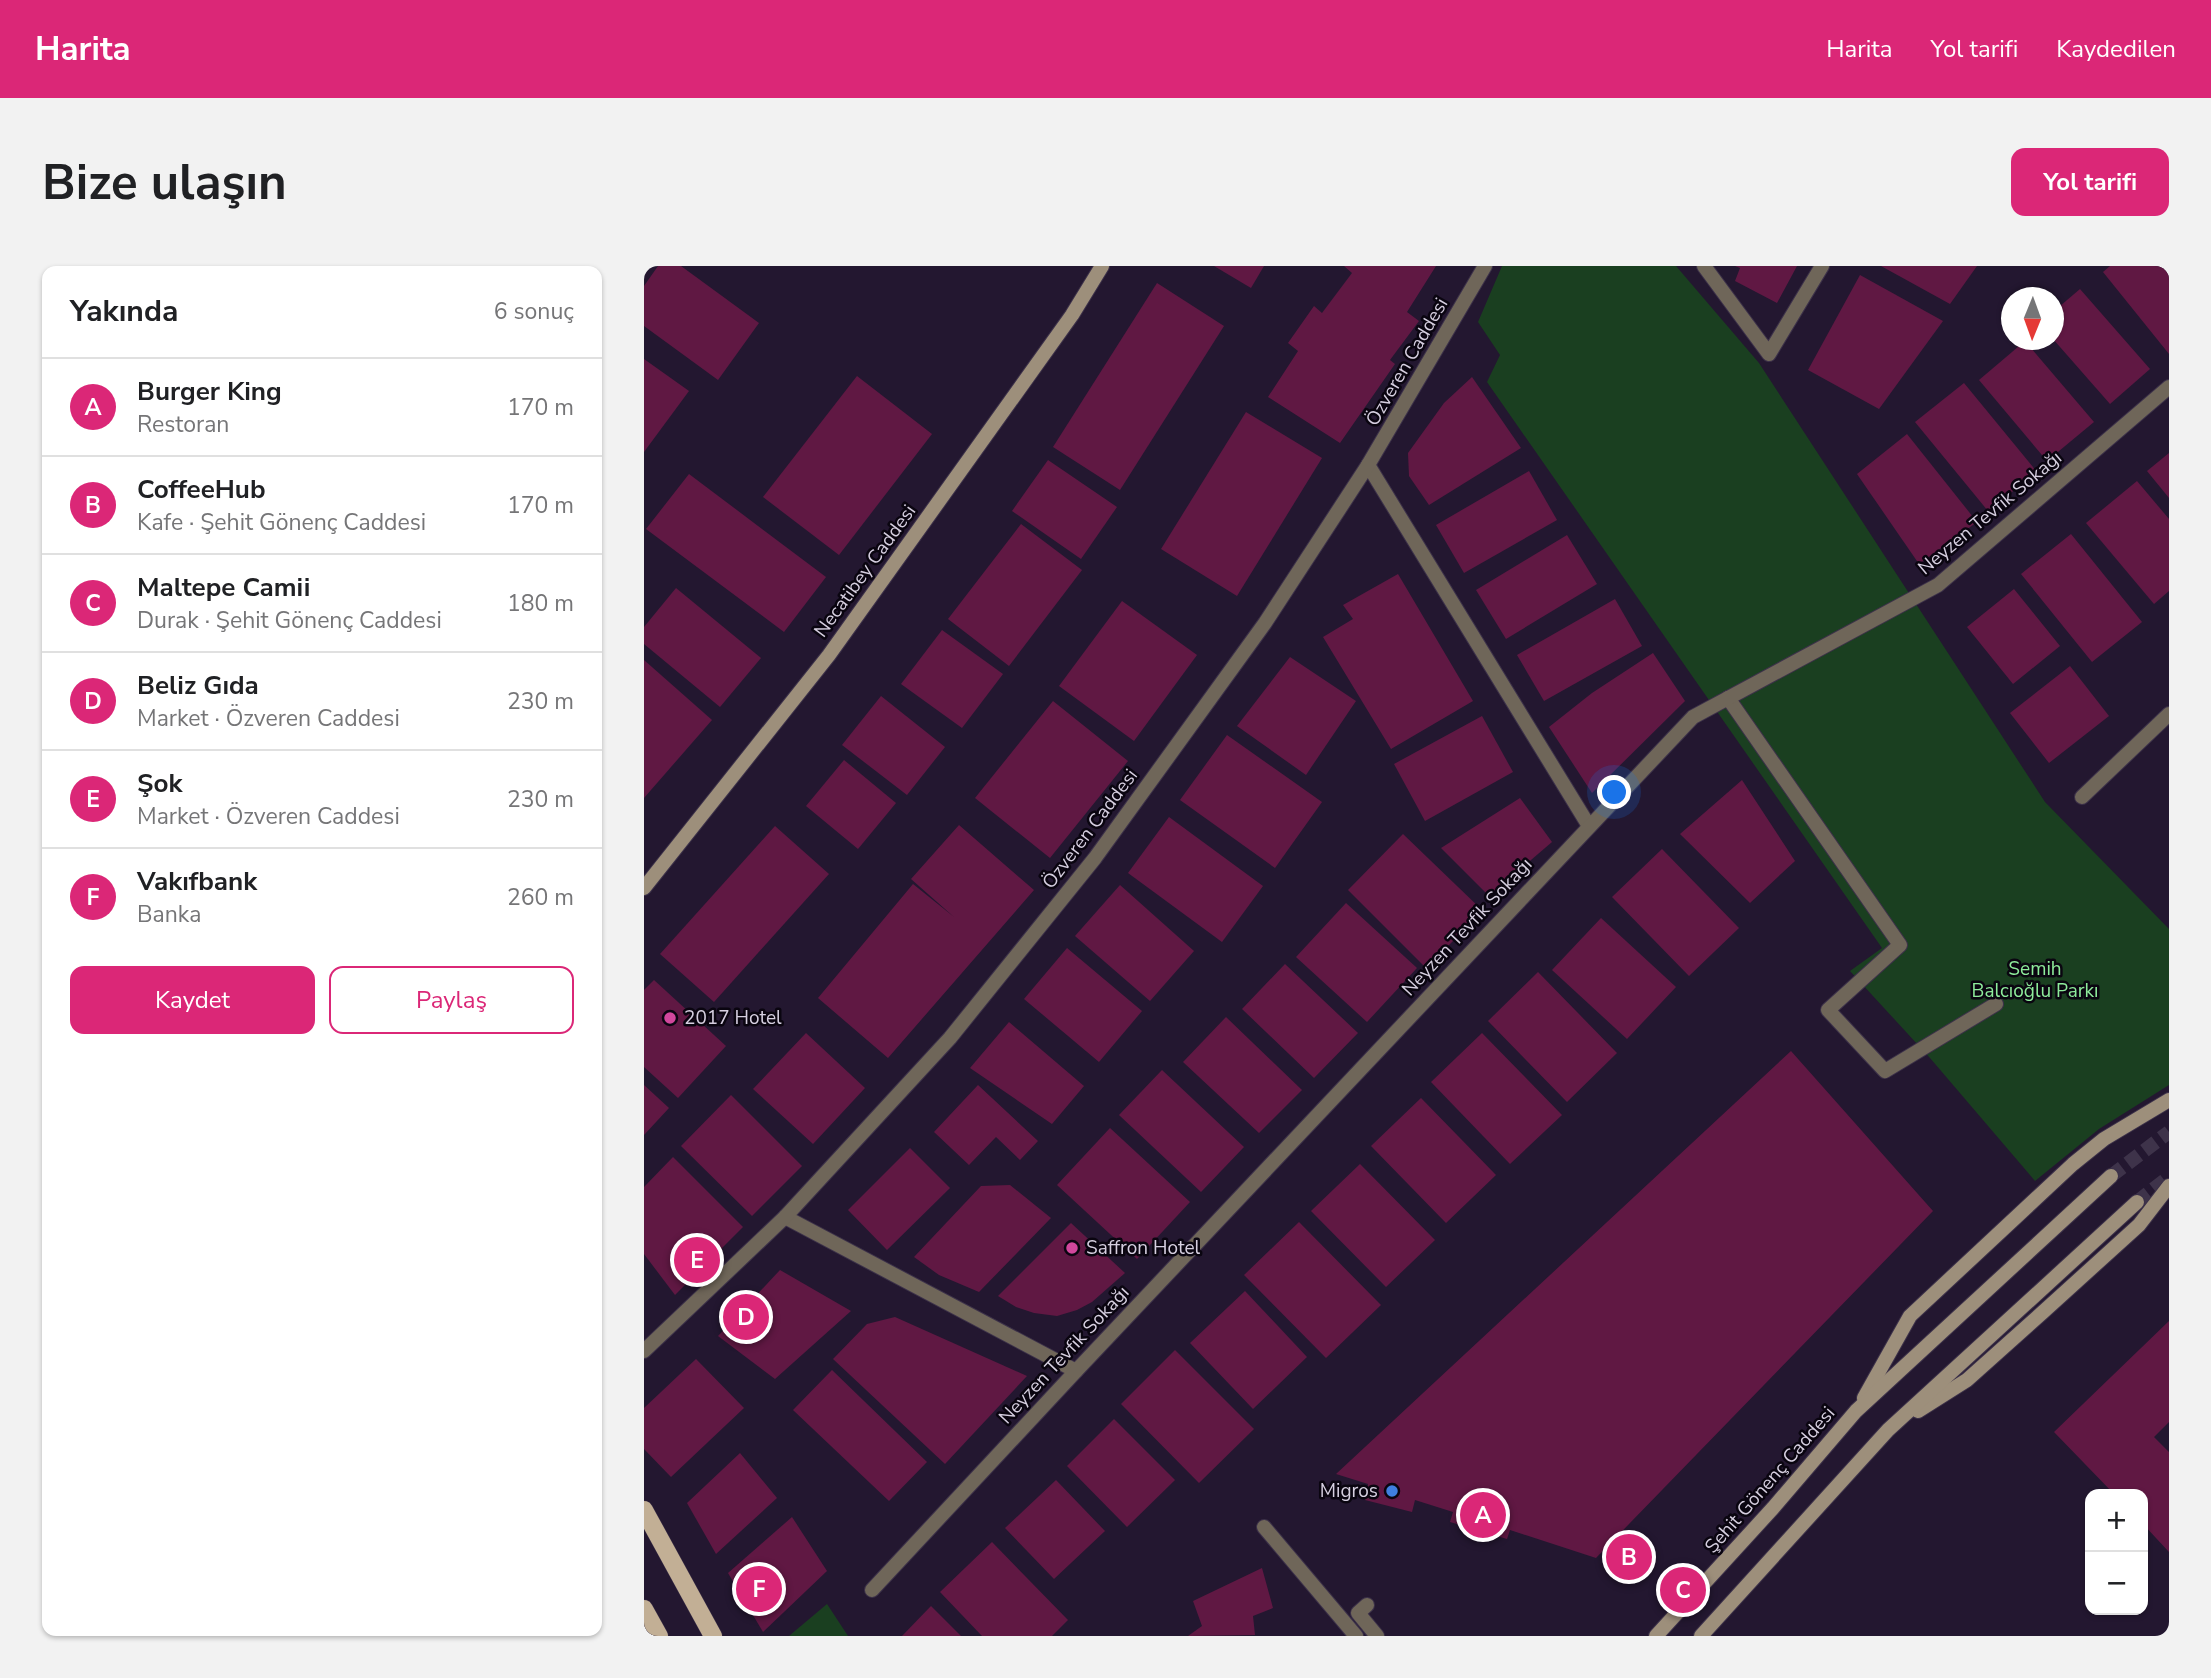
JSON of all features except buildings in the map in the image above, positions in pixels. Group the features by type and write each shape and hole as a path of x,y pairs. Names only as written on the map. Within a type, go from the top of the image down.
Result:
{"main road":[{"name":"Necatibey Caddesi","path":"644,888 829,655 1072,314 1102,266"},
{"path":"1856,1411 1910,1316 2073,1164 2104,1139 2169,1100"},
{"path":"1856,1411 2111,1176"},
{"path":"1888,1430 1967,1380 2139,1224 2169,1186"},
{"path":"1701,1636 1888,1430 2137,1202"},
{"name":"Şehit Gönenç Caddesi","path":"1656,1636 1773,1508 1856,1411"},
{"path":"644,1510 713,1636"},
{"path":"644,1609 659,1636"}],"street":[{"name":"Özveren Caddesi","path":"644,1351 785,1217 950,1038 1096,858 1265,622 1368,465 1485,266"},
{"path":"1704,266 1769,354 1822,266"},
{"name":"Neyzen Tevfik Sokağı","path":"872,1590 1693,717 1938,585 2169,387"},
{"path":"1368,465 1589,826"},
{"path":"1728,698 1900,945 1828,1010 1885,1071 1996,1004"},
{"path":"2082,797 2169,714"},
{"path":"785,1217 1076,1371"},
{"path":"1264,1527 1356,1636"},
{"path":"1367,1605 1358,1613 1377,1636"}],"green space":[{"name":"Semih Balcıoğlu Parkı","path":"1502,266 1676,266 1759,363 2045,802 2169,929 2169,1085 2099,1129 2035,1181 1930,1058 1850,971 1882,948 1487,382 1500,355 1478,322"},
{"path":"827,1604 848,1636 789,1636"}],"tunnel":[{"path":"2111,1176 2169,1132"},
{"path":"2137,1202 2169,1177"}],"place":[{"name":"2017 Hotel","path":"670,1018"},
{"name":"Saffron Hotel","path":"1072,1248"},
{"name":"Şok","path":"697,1260"},
{"name":"Beliz Gıda","path":"746,1317"},
{"name":"Migros","path":"1392,1491"},
{"name":"Burger King","path":"1483,1515"},
{"name":"CoffeeHub","path":"1629,1557"},
{"name":"Vakıfbank","path":"759,1589"},
{"name":"Maltepe Camii","path":"1683,1590"}]}
